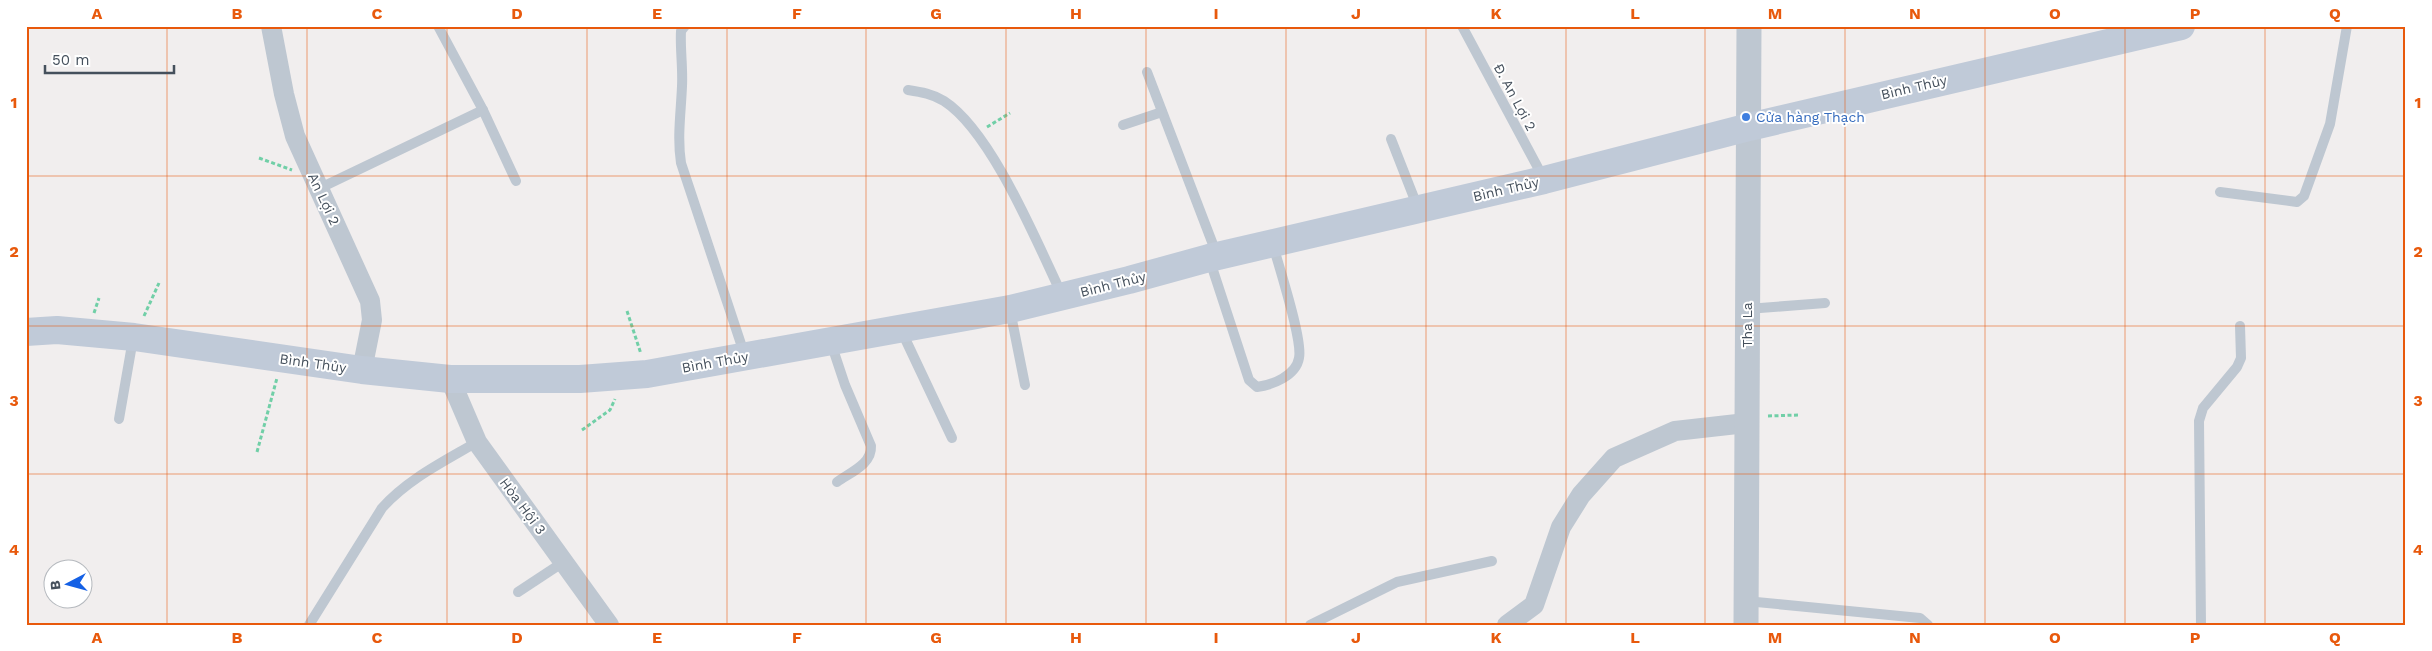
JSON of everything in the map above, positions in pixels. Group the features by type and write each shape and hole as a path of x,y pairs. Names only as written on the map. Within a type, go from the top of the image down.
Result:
{"main road":[{"name":"Bình Thủy","path":"26,332 57,330 134,337 362,370 450,379 580,379 635,374 901,330 1010,309 1214,257 1544,180 1749,127 2181,26"}],"street":[{"name":"An Lợi 2","path":"271,26 284,94 295,136 370,301 372,320 362,370"},
{"name":"Tha La","path":"1746,613 1749,26"},
{"name":"Hòa Hội 3","path":"450,379 477,442 610,625"},
{"path":"1507,625 1534,605 1561,527 1581,495 1614,458 1675,431 1746,420"}],"lane":[{"path":"438,26 483,110 516,180"},
{"path":"685,26 681,31 680,42 682,83 678,143 681,163 745,357"},
{"name":"Đ. An Lợi 2","path":"1462,26 1544,180"},
{"path":"2220,192 2285,202 2297,202 2304,196 2330,124 2347,26"},
{"path":"1147,72 1214,257 1249,380 1257,387 1270,385 1292,372 1299,359 1298,341 1272,244"},
{"path":"908,90 929,93 944,101 960,115 976,134 1009,186 1063,296"},
{"path":"316,184 483,110"},
{"path":"1123,125 1162,112"},
{"path":"1391,139 1419,210"},
{"path":"1747,309 1825,303"},
{"path":"1010,309 1025,385"},
{"path":"2201,625 2199,421 2203,408 2237,367 2241,358 2240,326"},
{"path":"901,330 952,438"},
{"path":"119,419 134,337"},
{"path":"830,342 845,385 871,446 871,455 866,462 838,482"},
{"path":"309,625 377,516 396,492 477,442"},
{"path":"518,592 565,561"},
{"path":"1310,625 1397,582 1492,561"},
{"path":"1746,613 1920,618 1928,625"}],"path":[{"path":"976,134 1010,113"},
{"path":"259,158 316,184"},
{"path":"134,337 159,283"},
{"path":"582,430 610,410 635,374 627,311"},
{"path":"257,452 282,359"},
{"path":"1746,420 1799,415"}],"place":[{"name":"Cửa hàng Thạch","path":"1746,117"}]}
